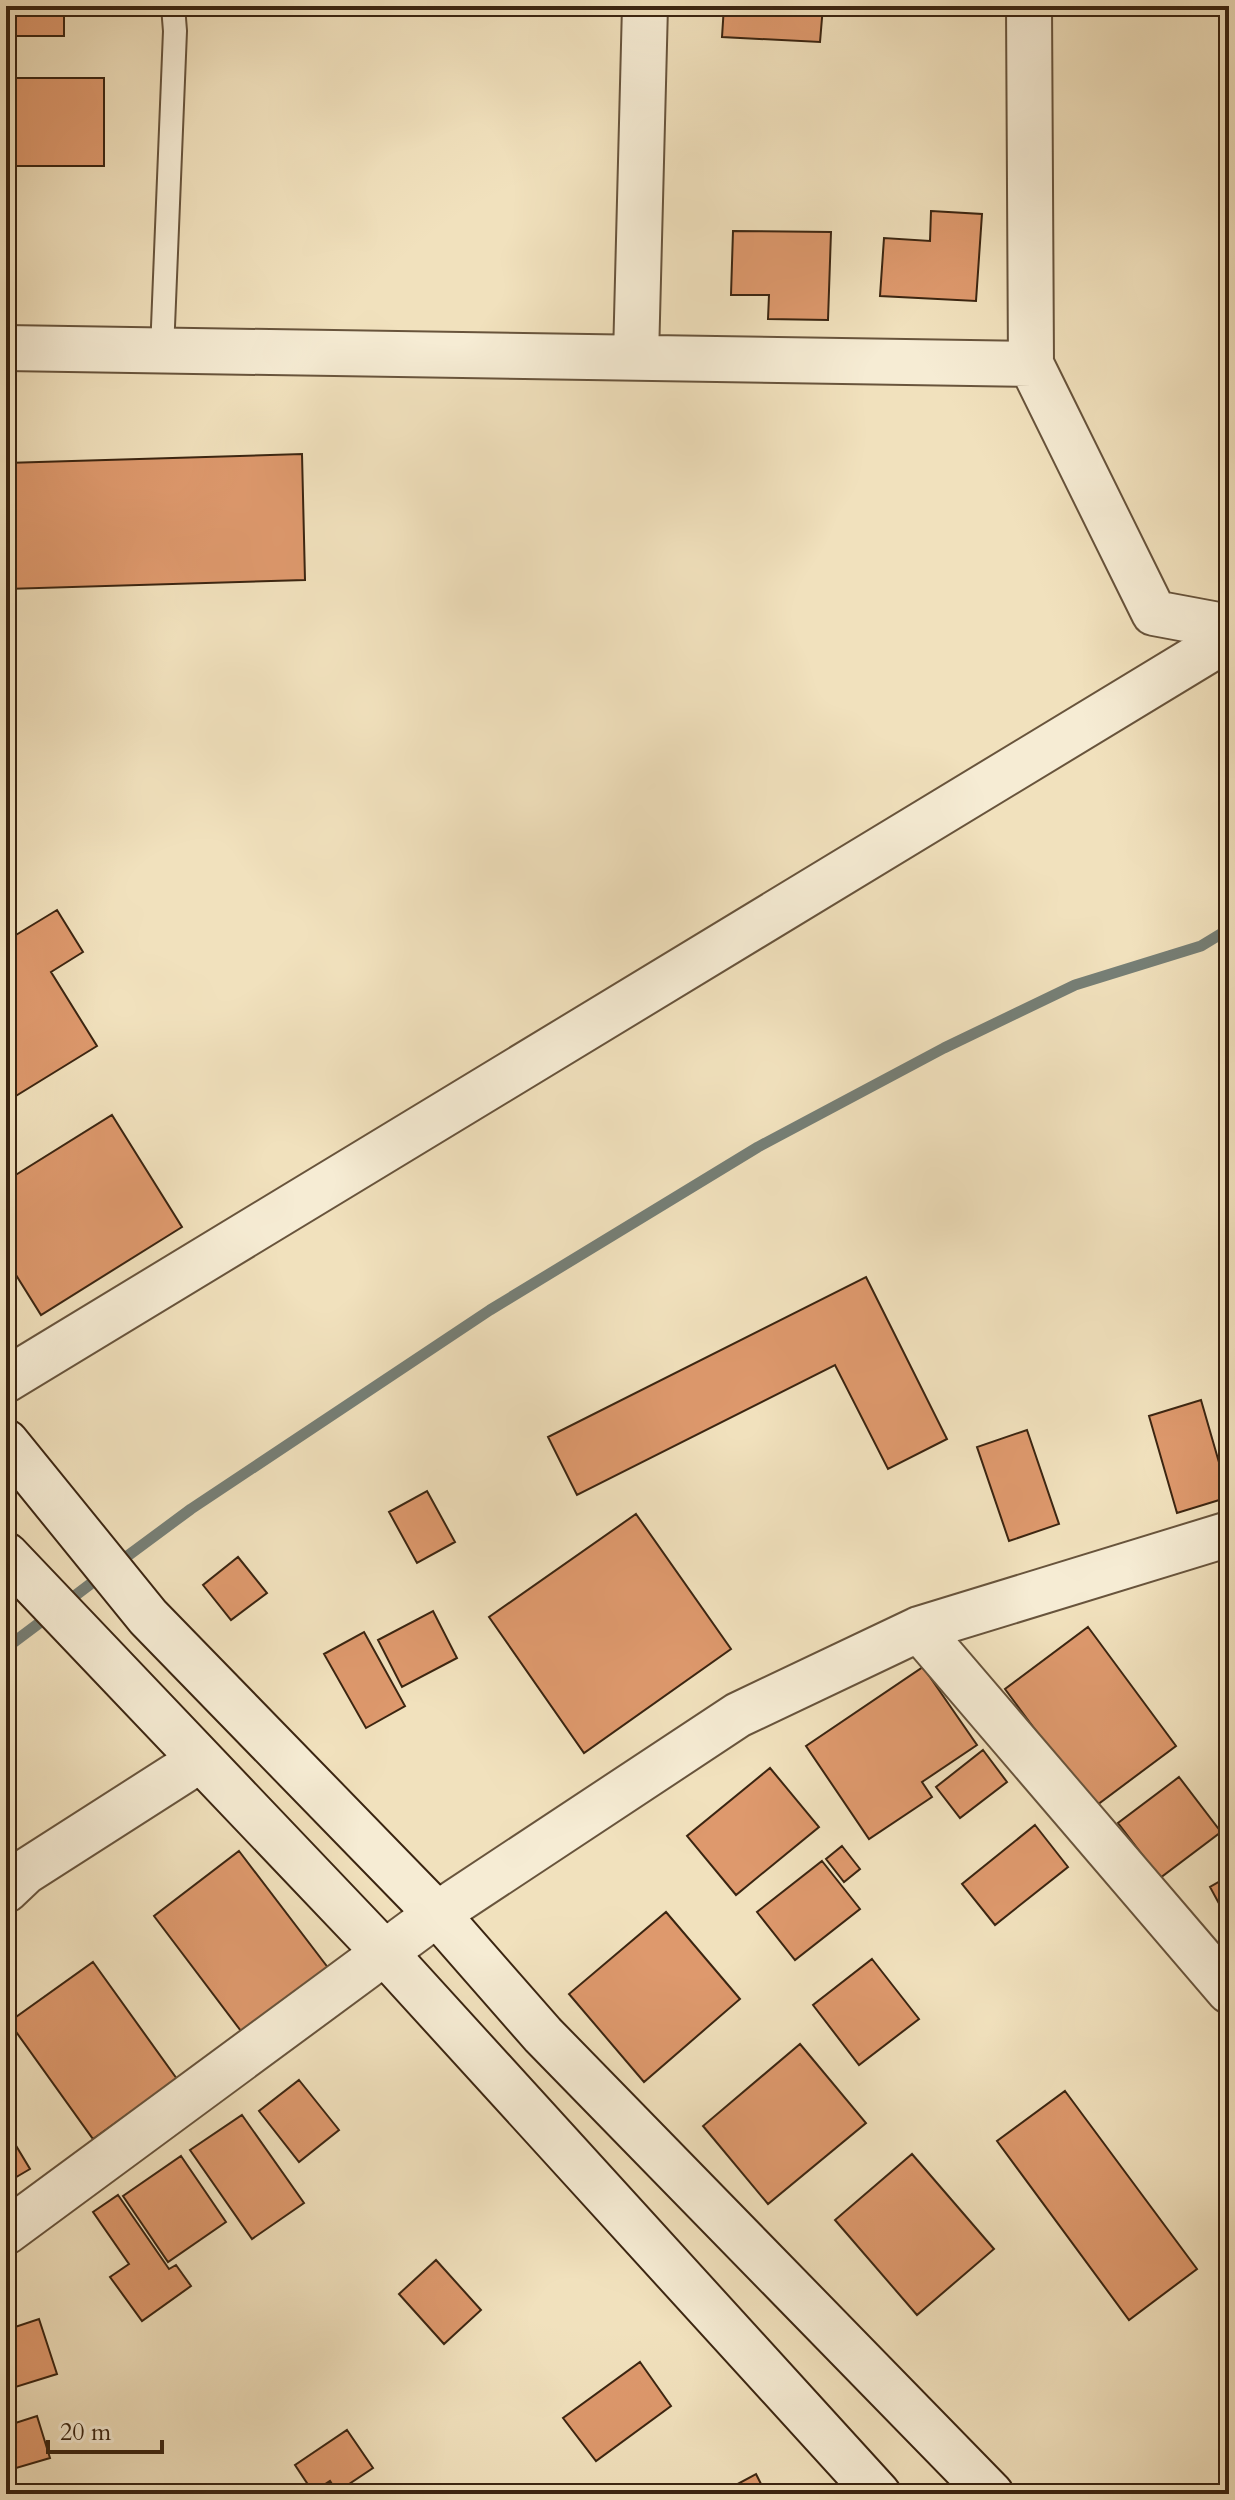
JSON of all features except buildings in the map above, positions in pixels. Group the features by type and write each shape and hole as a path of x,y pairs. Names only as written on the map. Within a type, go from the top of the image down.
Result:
{"street":[{"path":"636,357 645,6"},
{"path":"1029,6 1031,364 1154,613 1229,627"},
{"path":"6,348 1031,364"},
{"path":"6,1380 1229,638"},
{"path":"6,1442 148,1617 437,1914 543,2035 991,2494"},
{"path":"6,2232 437,1914 738,1715 919,1629 1229,1534"},
{"path":"6,1555 385,1953 878,2494"},
{"path":"919,1629 1229,1991"},
{"path":"6,1890 25,1872 200,1760"}],"lane":[{"path":"162,351 175,31 173,6"}],"waterway":[{"path":"118,1563 191,1509 490,1310 758,1147 944,1048 1075,985 1201,946 1229,929"},
{"path":"64,1604 101,1576"},
{"path":"6,1648 50,1615"}]}
